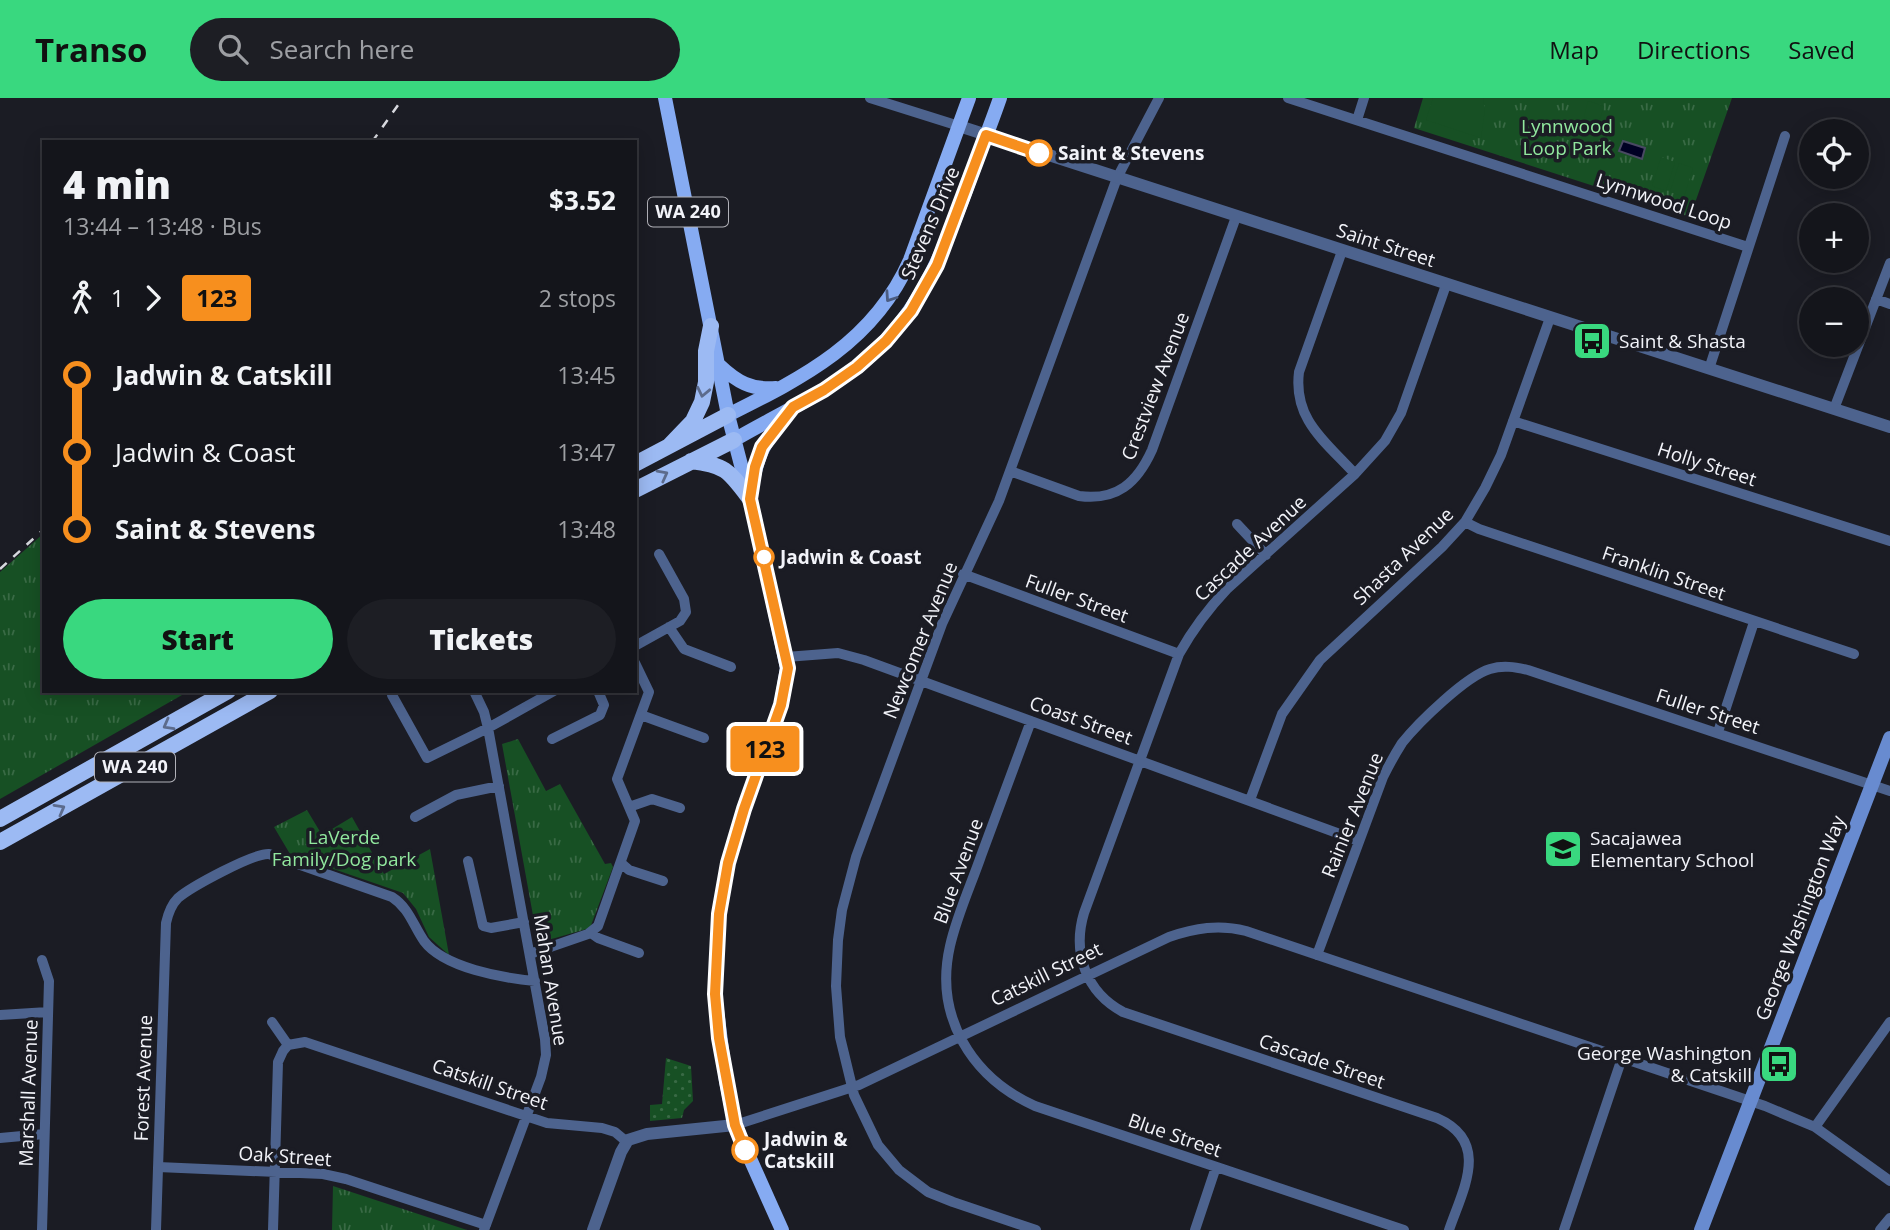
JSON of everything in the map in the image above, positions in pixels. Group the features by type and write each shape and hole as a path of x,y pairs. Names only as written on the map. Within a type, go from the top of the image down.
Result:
{"highway":[{"name":"WA 240","path":"637,463 668,446 693,422 702,402 711,326"},
{"path":"668,446 728,415"},
{"path":"637,489 734,440"},
{"path":"691,461 710,463 723,468 750,499"},
{"name":"WA 240","path":"0,819 224,693"},
{"name":"WA 240","path":"0,842 266,693"}],"main road":[{"name":"WA 240","path":"665,98 734,440"},
{"name":"Stevens Drive","path":"728,415 822,364 846,346 875,318 891,296 909,260 969,98"},
{"name":"Stevens Drive","path":"734,440 824,390 857,367 886,341 911,311 937,265 1000,98"},
{"path":"719,365 735,380 748,386 778,388"},
{"path":"750,499 755,467 762,447 793,407"},
{"path":"734,440 788,668 781,705 738,826 728,863 719,914 715,994 721,1051 735,1125 782,1230"},
{"name":"George Washington Way","path":"1701,1230 1890,738"}],"street":[{"name":"Saint Street","path":"870,98 1890,427"},
{"path":"1117,178 1159,98"},
{"name":"Lynnwood Loop","path":"1289,98 1748,247 1709,369"},
{"path":"1357,120 1364,98"},
{"path":"1748,247 1786,136"},
{"name":"Newcomer Avenue","path":"1036,1230 940,1197 905,1176 888,1158 871,1134 852,1088 840,1037 836,963 842,911 856,857 963,574 990,520 1010,471 1117,178"},
{"name":"Crestview Avenue","path":"1010,471 1079,496 1090,497 1117,491 1137,477 1152,450 1236,216"},
{"path":"1342,251 1299,372 1297,388 1309,423 1355,474"},
{"path":"1834,409 1890,263"},
{"name":"Cascade Avenue","path":"1088,976 1080,956 1080,927 1180,654 1208,609 1355,474 1385,441 1401,413 1446,285"},
{"path":"1876,299 1890,303"},
{"name":"Shasta Avenue","path":"1250,800 1282,714 1299,687 1320,660 1442,548 1465,522 1485,488 1513,421 1550,318"},
{"name":"Holly Street","path":"1513,421 1890,541"},
{"name":"Franklin Street","path":"1465,522 1479,529 1854,654"},
{"path":"1237,524 1266,555"},
{"path":"637,645 684,618 687,606 659,554"},
{"name":"Fuller Street","path":"963,574 1180,654"},
{"path":"1718,732 1754,622"},
{"path":"669,627 684,649 731,667"},
{"name":"Coast Street","path":"786,657 838,653 864,660 1359,841"},
{"path":"530,954 591,933 598,926 635,821 617,779 649,689 637,667"},
{"name":"Fuller Street","path":"1514,667 1718,732 1890,791"},
{"name":"Rainier Avenue","path":"1317,955 1389,764 1409,735 1469,680 1491,669 1514,667"},
{"name":"Mahan Avenue","path":"475,693 488,728 546,1055 541,1077 485,1228"},
{"path":"392,695 427,758 550,693"},
{"path":"552,739 600,715 604,705 599,693"},
{"path":"641,715 705,738"},
{"name":"Blue Avenue","path":"960,1037 950,1011 947,991 949,948 1031,721"},
{"path":"415,817 456,795 499,786"},
{"path":"629,807 652,799 680,808"},
{"name":"Forest Avenue","path":"156,1230 166,928 170,910 182,895 243,862 258,855 269,854 392,897 405,908 429,947 444,958 501,976 535,981"},
{"path":"468,861 483,926 491,928 524,922"},
{"path":"621,863 627,869 663,881"},
{"name":"Catskill Street","path":"288,1045 305,1042 526,1116 561,1126 602,1128 615,1132 626,1142 641,1135 735,1125 852,1088 1169,937 1206,927 1236,928 1751,1101 1818,1129 1890,1181"},
{"path":"591,933 639,953"},
{"name":"Marshall Avenue","path":"42,960 50,981 42,1230"},
{"name":"Cascade Street","path":"1088,976 1098,994 1122,1012 1447,1123 1463,1138 1470,1158 1470,1169 1449,1230"},
{"path":"0,1015 48,1012"},
{"path":"272,1022 288,1045 282,1051 278,1062 272,1230"},
{"path":"1814,1142 1818,1129 1890,1022"},
{"name":"Blue Street","path":"960,1037 973,1058 994,1081 1021,1099 1404,1230"},
{"path":"1564,1230 1622,1058"},
{"path":"0,1138 44,1134"},
{"path":"593,1230 626,1142"},
{"name":"Oak Street","path":"158,1167 335,1176 485,1228"},
{"path":"1195,1230 1216,1167"},
{"path":"1880,1230 1890,1218"}],"green space":[{"name":"Lynnwood Loop Park","path":"1423,98 1732,98 1690,217 1414,128"},
{"path":"1433,98 1483,98 1485,109 1481,138 1426,120"},
{"path":"1588,101 1604,106 1599,122 1584,117"},
{"path":"1661,157 1675,162 1666,191 1652,186"},
{"path":"1679,163 1693,168 1684,197 1670,192"},
{"path":"42,535 42,693 186,693 0,799 0,572"},
{"path":"518,739 546,791 560,784 605,864 611,863 613,867 590,928 538,943 502,744"},
{"name":"LaVerde Family/Dog park","path":"307,810 322,835 352,817 384,874 430,849 449,955 429,937 416,909 403,893 290,854 274,827"},
{"path":"666,1058 691,1066 693,1101 684,1110 682,1118 650,1121 650,1105 662,1104"},
{"path":"333,1186 467,1230 332,1230"}],"water":[{"path":"1623,141 1645,148 1642,159 1619,151"}],"railway":[{"path":"373,140 403,98"},
{"path":"0,569 42,531"}],"bus line":[{"name":"123","path":"745,1150 735,1125 719,1038 715,994 719,914 728,863 781,705 788,668 750,499 755,467 762,447 793,407 857,367 886,341 911,311 937,265 986,135 1039,153"}],"place":[{"name":"Saint & Stevens","path":"1039,153"},
{"name":"Saint & Shasta","path":"1592,341"},
{"name":"Jadwin & Coast","path":"764,557"},
{"name":"Sacajawea Elementary School","path":"1563,849"},
{"name":"George Washington & Catskill","path":"1779,1064"},
{"name":"Jadwin & Catskill","path":"745,1150"}]}
